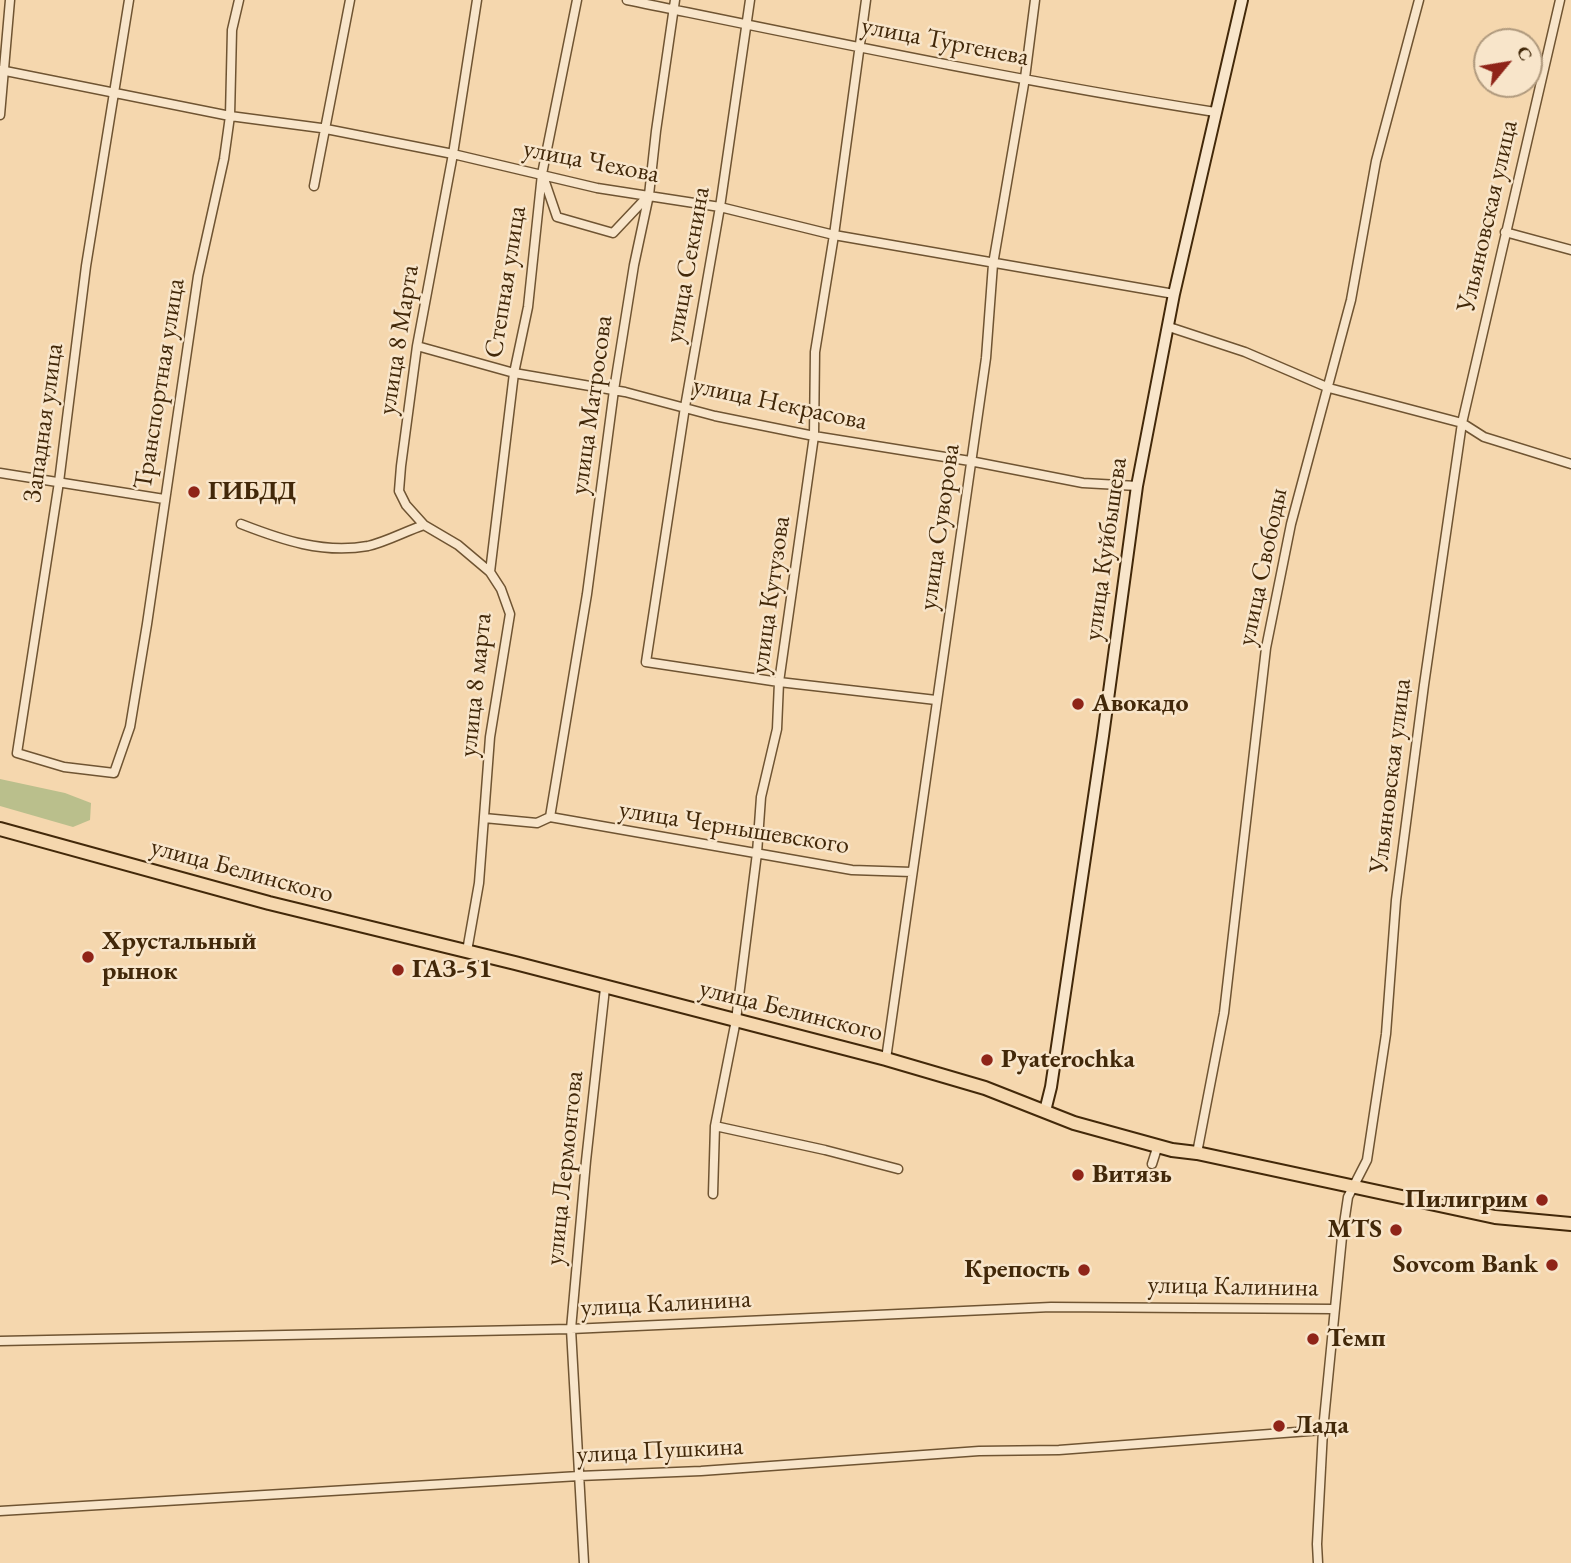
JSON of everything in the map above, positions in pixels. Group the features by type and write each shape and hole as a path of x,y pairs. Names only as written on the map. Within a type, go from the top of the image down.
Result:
{"main road":[{"name":"улица Куйбышева","path":"1045,1111 1051,1087 1103,736 1137,486 1174,294 1242,0"},
{"name":"улица Белинского","path":"0,829 269,903 886,1059 985,1088 1074,1123 1172,1150 1197,1153 1495,1217 1571,1224"}],"street":[{"path":"0,115 10,0"},
{"name":"Западная улица","path":"114,773 64,767 17,753 58,482 86,266 129,0"},
{"name":"Транспортная улица","path":"114,773 130,726 198,276 224,159 230,117 232,30 239,0"},
{"path":"314,186 350,0"},
{"path":"453,154 477,0"},
{"name":"Степная улица","path":"490,572 514,373 528,307 542,174 577,0"},
{"name":"улица Тургенева","path":"627,0 674,5 745,26 1121,97 1215,112"},
{"name":"улица Секнина","path":"750,0 720,207 685,407 646,662 779,682"},
{"name":"улица Кутузова","path":"713,1194 715,1126 736,1020 757,853 761,797 777,729 779,682 814,436 815,352 866,0"},
{"name":"улица Суворова","path":"886,1059 986,358 993,264 1025,78 1035,0"},
{"name":"улица Свободы","path":"1197,1153 1224,1013 1266,648 1291,524 1329,388 1350,300 1376,161 1419,0"},
{"name":"Ульяновская улица","path":"1318,1563 1323,1430 1333,1309 1348,1197 1367,1160 1386,1034 1396,900 1462,423 1560,0"},
{"name":"улица Матросова","path":"550,817 587,594 614,390 634,265 649,195 674,5"},
{"name":"улица Чехова","path":"3,71 230,117 326,129 453,154 597,188 720,207 834,235 1174,294"},
{"name":"улица 8 Марта","path":"424,525 406,505 399,491 417,346 453,154"},
{"path":"542,174 557,217 613,233 649,195"},
{"path":"1505,232 1571,250"},
{"path":"1168,327 1245,352 1329,388 1462,423 1484,437 1571,464"},
{"name":"улица Некрасова","path":"417,346 514,373 614,390 715,416 814,436 970,461 1083,483 1137,486"},
{"path":"0,473 164,499"},
{"path":"241,524 279,538 321,548 368,545 424,525"},
{"name":"улица 8 марта","path":"424,525 457,545 490,572 501,589 510,614 491,737 479,883 467,951"},
{"path":"779,682 936,700"},
{"name":"улица Чернышевского","path":"484,818 537,823 550,817 852,870 912,872"},
{"name":"улица Лермонтова","path":"584,1563 571,1329 605,988"},
{"path":"715,1126 898,1169"},
{"path":"1152,1164 1158,1144"},
{"name":"улица Калинина","path":"0,1341 571,1329 1051,1307 1333,1309"},
{"name":"улица Пушкина","path":"0,1511 701,1471 979,1451 1059,1450 1323,1430"}],"green space":[{"path":"0,779 65,793 91,803 90,820 73,827 0,806"}],"place":[{"name":"ГИБДД","path":"194,492"},
{"name":"Авокадо","path":"1078,704"},
{"name":"Хрустальный рынок","path":"88,957"},
{"name":"ГАЗ-51","path":"398,970"},
{"name":"Pyaterochka","path":"987,1060"},
{"name":"Витязь","path":"1078,1175"},
{"name":"Пилигрим","path":"1542,1200"},
{"name":"MTS","path":"1396,1230"},
{"name":"Sovcom Bank","path":"1552,1265"},
{"name":"Крепость","path":"1084,1270"},
{"name":"Темп","path":"1313,1339"},
{"name":"Лада","path":"1279,1426"}]}
